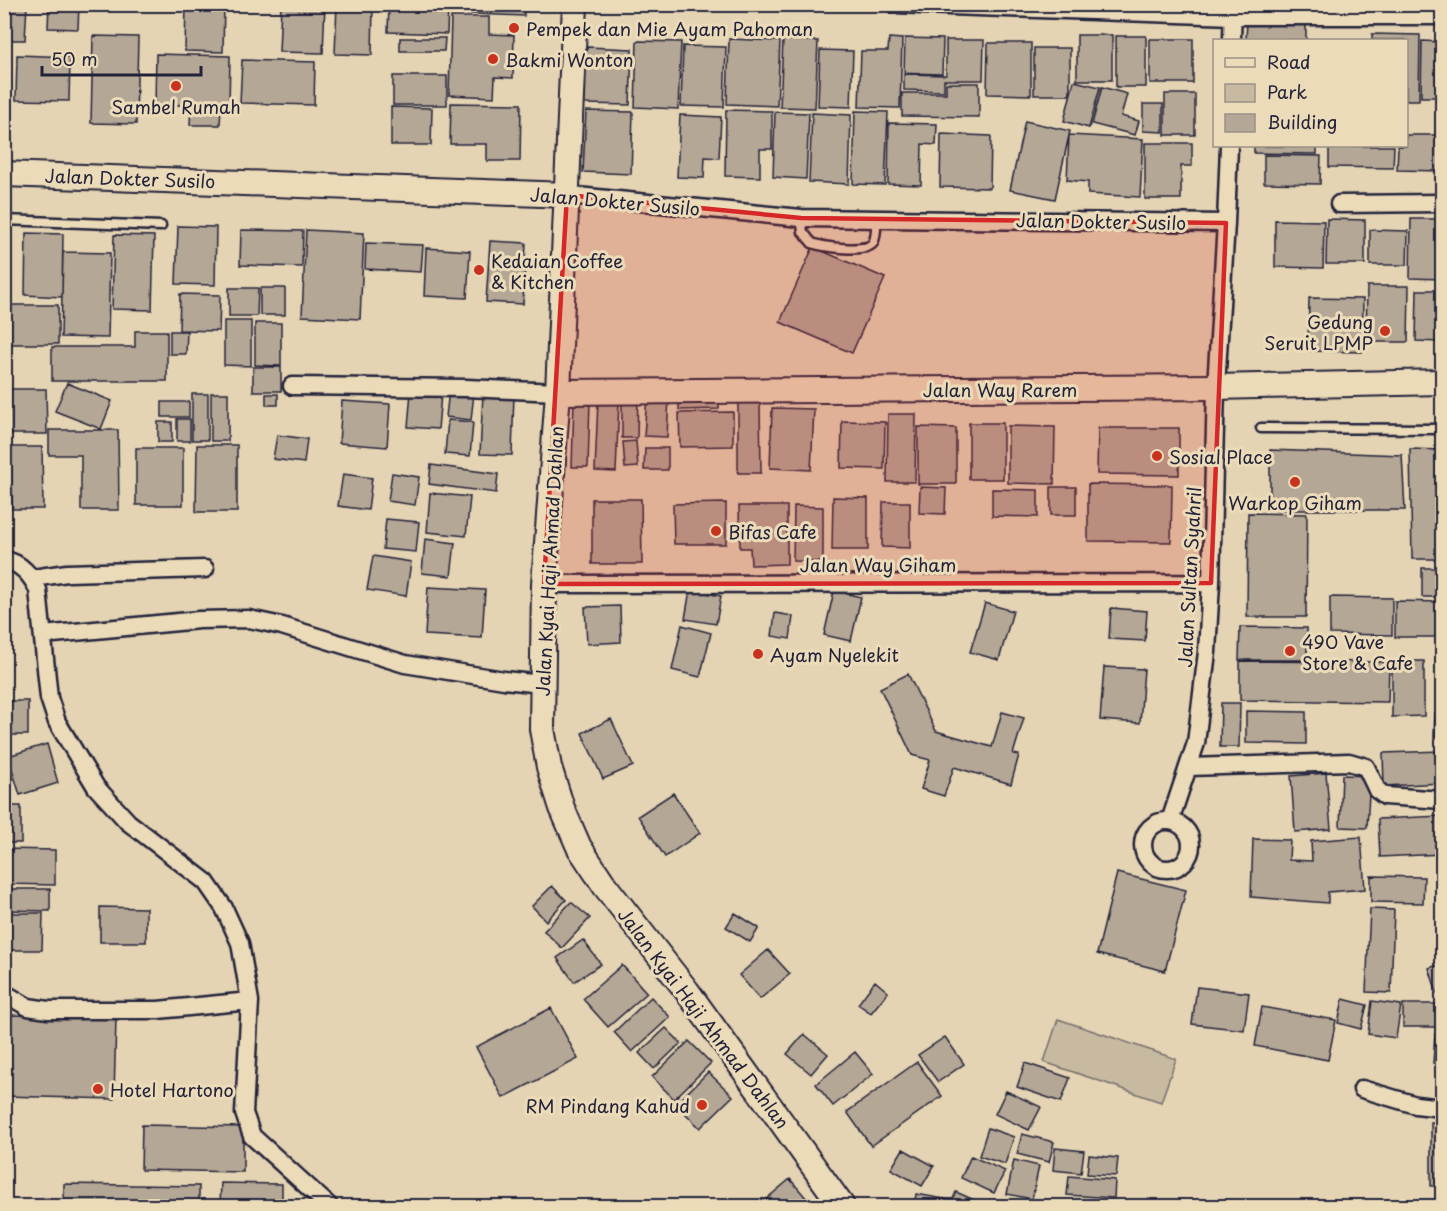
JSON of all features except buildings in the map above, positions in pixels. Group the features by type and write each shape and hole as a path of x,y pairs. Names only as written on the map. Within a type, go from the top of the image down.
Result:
{"main road":[{"name":"Jalan Kyai Haji Ahmad Dahlan","path":"576,4 558,392 544,584 542,729 549,767 562,808 579,846 605,886 687,991 842,1206"},
{"name":"Jalan Dokter Susilo","path":"4,174 567,195"},
{"name":"Jalan Way Rarem","path":"558,392 1216,387 1443,382"}],"street":[{"path":"894,4 1443,16"},
{"path":"1232,39 1233,10"},
{"name":"Jalan Sultan Syahril","path":"1170,821 1196,743 1202,699 1211,583 1216,387 1229,147"},
{"name":"Jalan Dokter Susilo","path":"567,195 801,218 1226,223"},
{"path":"1339,204 1443,203"},
{"path":"292,386 466,388 558,392"},
{"path":"4,560 14,561 33,578 38,590 49,698 57,722 96,787 128,822 206,882 224,908 240,943 250,1001 244,1113 252,1136 329,1206"},
{"path":"33,578 67,573 205,568"},
{"name":"Jalan Way Giham","path":"544,584 1211,583"},
{"path":"43,635 199,620 249,619 266,622 405,664 542,684"},
{"path":"1189,767 1349,762 1366,767 1377,790 1385,796 1443,800"},
{"path":"4,993 28,1007 76,1011 158,1010 250,1001"},
{"path":"1362,1089 1416,1105 1443,1108"}],"lane":[{"path":"801,218 803,232 812,243 861,249 874,242 876,218"},
{"path":"4,219 161,226"},
{"path":"1261,428 1443,429"}],"highlighted area":[{"path":"567,195 801,218 1226,223 1211,583 544,584"}],"green space":[{"path":"1058,1019 1176,1059 1161,1102 1044,1062"}],"place":[{"name":"Pempek dan Mie Ayam Pahoman","path":"514,28"},
{"name":"Bakmi Wonton","path":"493,59"},
{"name":"Sambel Rumah","path":"176,86"},
{"name":"Kedaian Coffee & Kitchen","path":"479,270"},
{"name":"Gedung Seruit LPMP","path":"1385,331"},
{"name":"Sosial Place","path":"1157,456"},
{"name":"Warkop Giham","path":"1295,482"},
{"name":"Bifas Cafe","path":"716,531"},
{"name":"490 Vave Store & Cafe","path":"1290,651"},
{"name":"Ayam Nyelekit","path":"758,654"},
{"name":"Hotel Hartono","path":"98,1089"},
{"name":"RM Pindang Kahud","path":"702,1105"}]}
